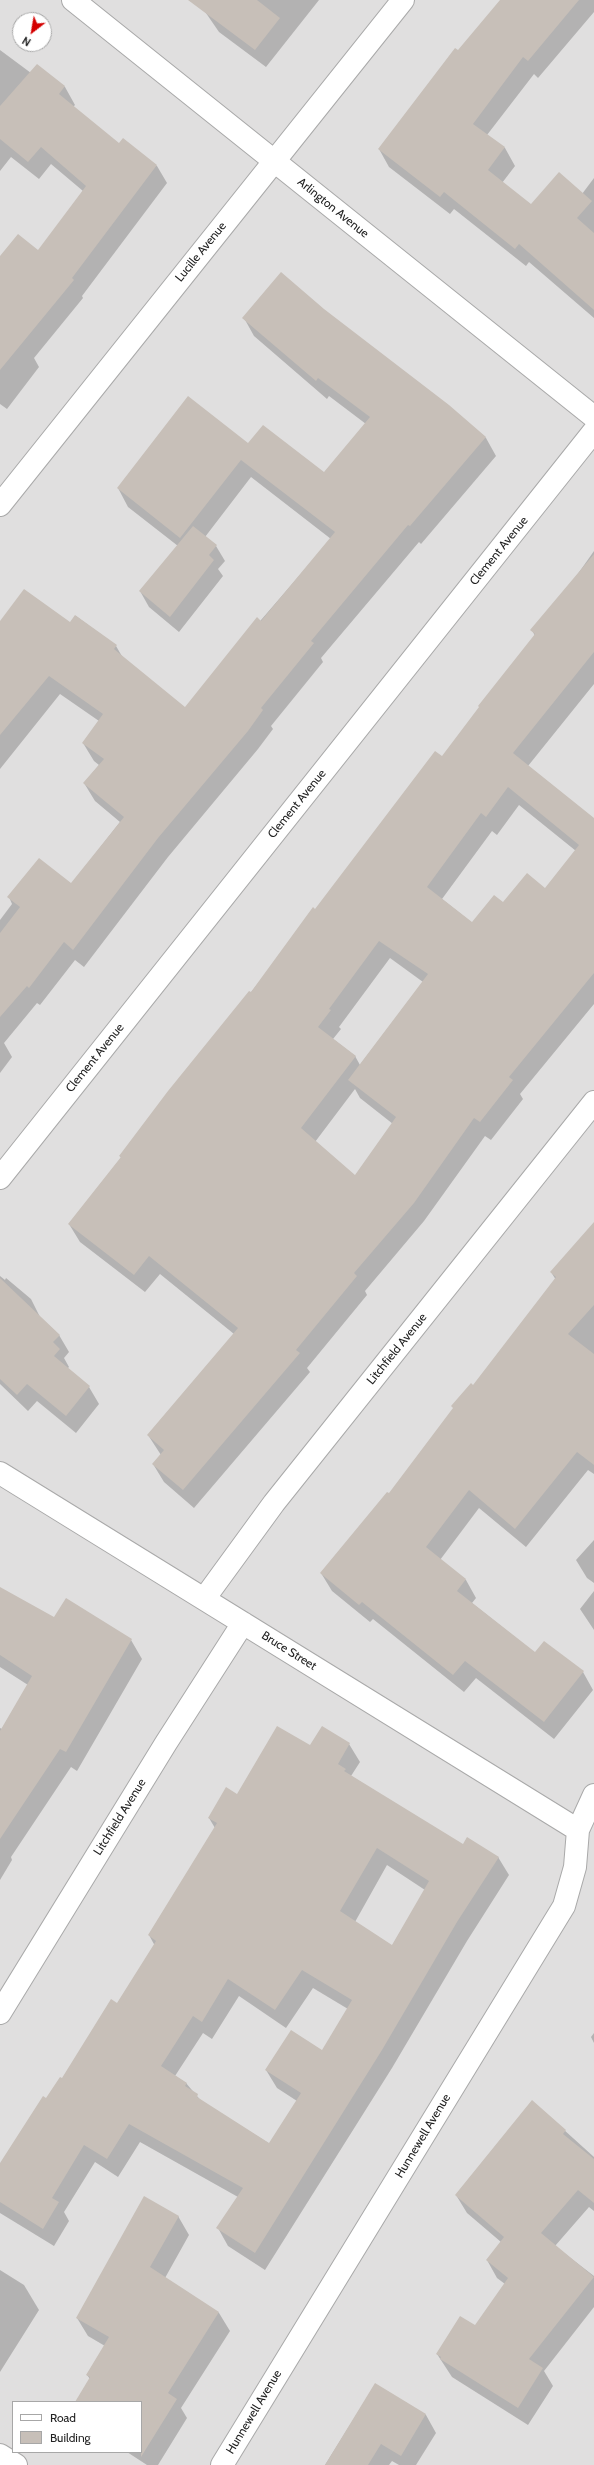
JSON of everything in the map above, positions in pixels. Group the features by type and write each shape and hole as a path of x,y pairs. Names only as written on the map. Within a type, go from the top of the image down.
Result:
{"street":[{"name":"Arlington Avenue","path":"72,0 594,417"},
{"name":"Lucille Avenue","path":"0,505 403,0"},
{"name":"Clement Avenue","path":"0,1178 594,431"},
{"name":"Litchfield Avenue","path":"204,1599 274,1503 594,1102"},
{"name":"Bruce Street","path":"0,1473 578,1830"},
{"name":"Litchfield Avenue","path":"0,2013 166,1743 243,1623"},
{"name":"Hunnewell Avenue","path":"222,2465 564,1906 575,1867 578,1830 594,1795"},
{"path":"0,2455 16,2465"}],"shaded area":[{"path":"0,0 594,0 594,2465 0,2465"}],"building":[{"path":"188,0 257,0 280,18 255,50"},
{"path":"500,0 579,0 528,61 523,57 473,124 505,147 488,170 531,204 559,172 592,201 577,218 594,233 594,310 519,244 515,249 444,192 440,197 378,149 455,48 458,50"},
{"path":"37,64 65,86 59,94 119,143 123,138 157,165 72,278 74,280 0,370 0,256 18,234 38,250 86,186 41,147 28,162 0,139 0,106"},
{"path":"281,272 324,309 449,405 486,437 410,526 408,525 311,641 314,643 261,708 263,710 248,731 158,838 73,950 64,942 29,988 27,986 0,1017 0,933 20,907 7,897 39,858 71,883 124,817 83,783 104,759 82,743 103,714 49,676 0,735 0,621 24,589 70,622 75,615 117,645 114,649 185,707 257,617 261,621 335,532 241,460 180,538 117,488 188,396 248,443 263,425 324,472 370,417 318,378 316,381 242,318"},
{"path":"193,526 217,545 209,555 214,560 170,617 139,591"},
{"path":"594,554 594,652 513,753 594,818 594,973 509,1077 513,1080 480,1122 474,1118 414,1203 354,1273 357,1276 296,1350 300,1353 183,1490 152,1464 164,1450 147,1435 238,1328 149,1256 134,1275 68,1224 121,1157 119,1156 168,1091 249,991 251,992 313,907 315,909 435,751 442,756 479,707 478,706 535,634 530,630","holes":["508,787 579,845 545,888 527,873 503,902 494,895 472,922 427,887 481,813 486,817","379,941 428,974 348,1080 396,1117 355,1175 301,1128 356,1056 318,1027 331,1010 329,1009"]},
{"path":"594,1222 594,1305 568,1334 594,1354 594,1465 577,1452 515,1529 469,1490 426,1547 466,1579 457,1591 535,1652 544,1641 584,1671 544,1722 465,1661 453,1675 362,1602 359,1605 320,1573 387,1492 389,1493 453,1408 451,1406 471,1383 473,1385 556,1277 550,1272"},
{"path":"0,1278 60,1335 53,1342 60,1349 54,1356 90,1386 66,1416 27,1384 17,1395 0,1379"},
{"path":"0,1587 54,1617 66,1598 132,1639 66,1752 60,1749 0,1839 0,1731 32,1676 0,1655"},
{"path":"277,1726 310,1745 322,1726 350,1743 338,1764 346,1769 344,1771 463,1844 467,1837 499,1857 457,1922 382,2050 255,2253 216,2228 243,2188 129,2124 107,2159 84,2145 52,2198 59,2202 43,2229 0,2202 0,2163 43,2096 46,2098 60,2077 62,2078 111,1999 117,2003 156,1941 148,1935 217,1823 208,1818 226,1787 237,1794","holes":["377,1848 429,1881 392,1945 340,1911","302,1970 352,2000 322,2050 291,2030 265,2070 301,2093 269,2143 197,2097 198,2094 185,2086 187,2083 161,2066 193,2016 202,2022 228,1979 275,2010"]},
{"path":"532,2100 566,2130 563,2134 594,2159 594,2203 578,2190 541,2233 594,2277 529,2359 543,2368 518,2408 440,2359 441,2357 436,2354 460,2316 475,2325 508,2278 486,2260 504,2237 455,2195"},
{"path":"144,2196 179,2216 150,2267 219,2312 168,2393 177,2399 141,2457 142,2401 76,2401 90,2377 86,2375 109,2337 76,2318"},
{"path":"375,2383 426,2414 401,2456 381,2444 368,2465 325,2465"}]}
